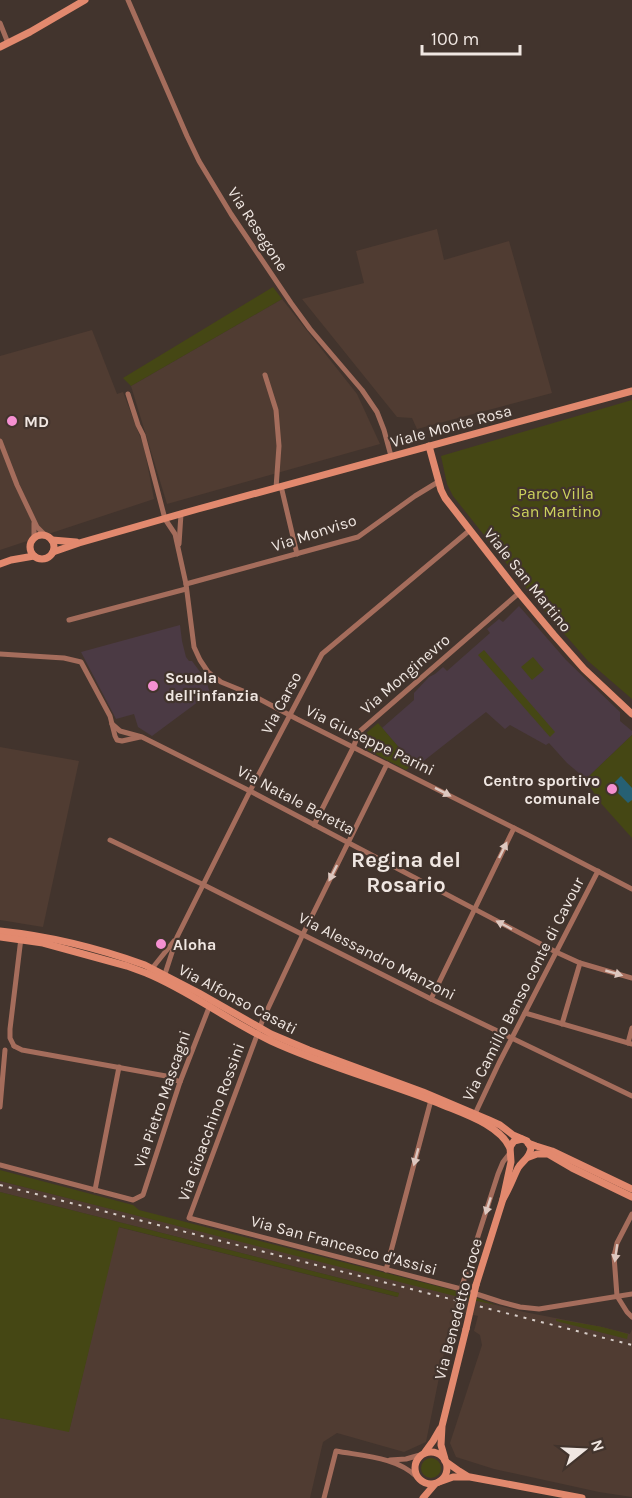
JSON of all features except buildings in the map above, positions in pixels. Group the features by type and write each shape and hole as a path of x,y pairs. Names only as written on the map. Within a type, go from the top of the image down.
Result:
{"main road":[{"path":"0,47 85,0"},
{"name":"Viale Monte Rosa","path":"0,564 34,556 43,560 53,552 79,543 632,391"},
{"name":"Viale San Martino","path":"429,446 441,490 470,530 519,593 584,669 632,714"},
{"path":"34,539 45,535"},
{"name":"Viale Monte Rosa","path":"45,535 52,540 79,543"},
{"name":"Viale Monte Rosa","path":"11,560 30,546 34,539"},
{"path":"52,540 53,552"},
{"path":"30,546 34,556"},
{"name":"Via Alfonso Casati","path":"0,931 58,940 129,959 259,1031 410,1087 474,1116 498,1132 506,1140 510,1151"},
{"name":"Via Alfonso Casati","path":"0,937 21,936"},
{"name":"Via Alfonso Casati","path":"259,1031 268,1040 315,1060 500,1125 525,1141 552,1151 632,1189"},
{"path":"528,1158 531,1148 525,1141 514,1141 510,1151 516,1160 521,1161 528,1158 537,1154 548,1154 632,1197"},
{"name":"Via Benedetto Croce","path":"445,1460 441,1445 442,1426 476,1285 504,1199 511,1162 510,1151"},
{"name":"Via Benedetto Croce","path":"504,1199 518,1169 528,1158"},
{"name":"Via Benedetto Croce","path":"422,1454 442,1426"},
{"path":"423,1498 423,1488 415,1472 414,1464 422,1454 434,1451 459,1472 470,1477"},
{"path":"423,1498 444,1478 447,1470 445,1460"},
{"path":"419,1480 430,1484 453,1477 470,1477 582,1498"}],"street":[{"name":"Via Resegone","path":"128,0 199,161 231,214 291,303 362,390 377,412 391,456"},
{"path":"0,23 8,43"},
{"path":"265,375 276,410 279,487 297,554"},
{"name":"Via Giuseppe Parini","path":"128,394 143,435 165,519 175,534 195,647 208,672 221,681 632,889"},
{"path":"0,441 11,473 40,532 45,535"},
{"name":"Via Monviso","path":"69,620 358,537 438,482"},
{"name":"Via Giuseppe Parini","path":"179,551 181,514"},
{"path":"34,521 34,539"},
{"name":"Via Carso","path":"164,978 177,937 322,654 470,530"},
{"name":"Via Monginevro","path":"314,825 359,732 519,593"},
{"name":"Via Natale Beretta","path":"0,654 64,658 81,662 110,716 117,740 142,737"},
{"name":"Via Natale Beretta","path":"112,724 120,731 142,737 250,791 556,952 580,963 632,978"},
{"name":"Via Gioacchino Rossini","path":"189,1218 259,1031 303,934 387,764"},
{"path":"431,999 514,828"},
{"name":"Via Alessandro Manzoni","path":"110,840 632,1096"},
{"name":"Via Camillo Benso conte di Cavour","path":"474,1116 598,871"},
{"path":"21,936 10,1029 10,1038 14,1046 22,1050 166,1076 180,1082"},
{"name":"Via Carso","path":"151,971 177,937"},
{"path":"562,1024 580,963"},
{"name":"Via Pietro Mascagni","path":"95,1190 133,1200 143,1195 180,1082 210,1004"},
{"path":"525,1013 630,1043 632,1028"},
{"path":"0,1107 2,1051 14,1046"},
{"path":"0,1166 95,1190 119,1067"},
{"path":"386,1270 430,1100"},
{"path":"461,1289 498,1174 510,1151"},
{"path":"632,1214 617,1243 614,1256 617,1296 632,1317"},
{"name":"Via San Francesco d'Assisi","path":"189,1218 461,1289 520,1307 539,1309 632,1294"},
{"path":"324,1498 336,1450 389,1460 406,1459 422,1454"},
{"path":"389,1460 412,1472 419,1480"}],"shaded area":[{"path":"437,229 444,260 509,241 552,393 417,429 412,418 397,417 302,299 364,283 356,251"},
{"path":"282,299 357,394 380,444 167,504 131,386"},
{"path":"92,330 117,394 123,392 144,447 154,499 0,550 0,356"},
{"path":"519,606 566,660 620,712 620,721 632,731 632,735 586,779 549,743 546,745 510,725 505,729 486,712 416,767 382,728 414,700 414,693 429,677 443,667 447,671 490,633 487,629 499,619 503,622"},
{"name":"Scuola dell'infanzia","path":"180,625 186,657 192,661 206,680 210,693 152,736 138,727 134,714 116,719 81,652"},
{"path":"0,747 79,761 43,927 0,920"},
{"path":"0,1181 524,1312 630,1334 632,1329 632,1497 494,1469 456,1457 450,1443 482,1345 480,1335 474,1331 478,1316 464,1313 460,1328 454,1326 449,1328 426,1442 404,1452 337,1433 323,1442 310,1498 0,1498 0,1418 69,1431 118,1227 397,1297 399,1293 0,1192"}],"green space":[{"path":"273,287 282,299 131,386 123,378"},
{"name":"Parco Villa San Martino","path":"632,400 632,699 588,661 546,613 453,496 447,484 441,456"},
{"path":"484,650 555,732 550,737 478,655"},
{"path":"533,657 544,670 532,680 521,667"},
{"path":"378,723 413,764 406,770 364,748 365,734"},
{"name":"Centro sportivo comunale","path":"632,735 632,838 598,800 586,779"},
{"path":"0,1170 133,1205 139,1210 460,1292 496,1305 0,1181"},
{"path":"0,1192 399,1293 398,1297 119,1227 69,1432 0,1418"},
{"path":"556,1319 628,1334 627,1339 556,1321"},
{"path":"431,1458 438,1461 441,1468 438,1475 431,1478 424,1475 421,1468 424,1461"}],"water":[{"path":"621,776 632,788 632,800 628,803 611,786"}],"railway":[{"path":"0,1185 632,1345"}],"place":[{"name":"MD","path":"12,421"},
{"name":"Scuola dell'infanzia","path":"153,686"},
{"name":"Centro sportivo comunale","path":"612,789"},
{"name":"Aloha","path":"161,944"}],"district":[{"name":"Regina del Rosario","path":"406,872"}]}
